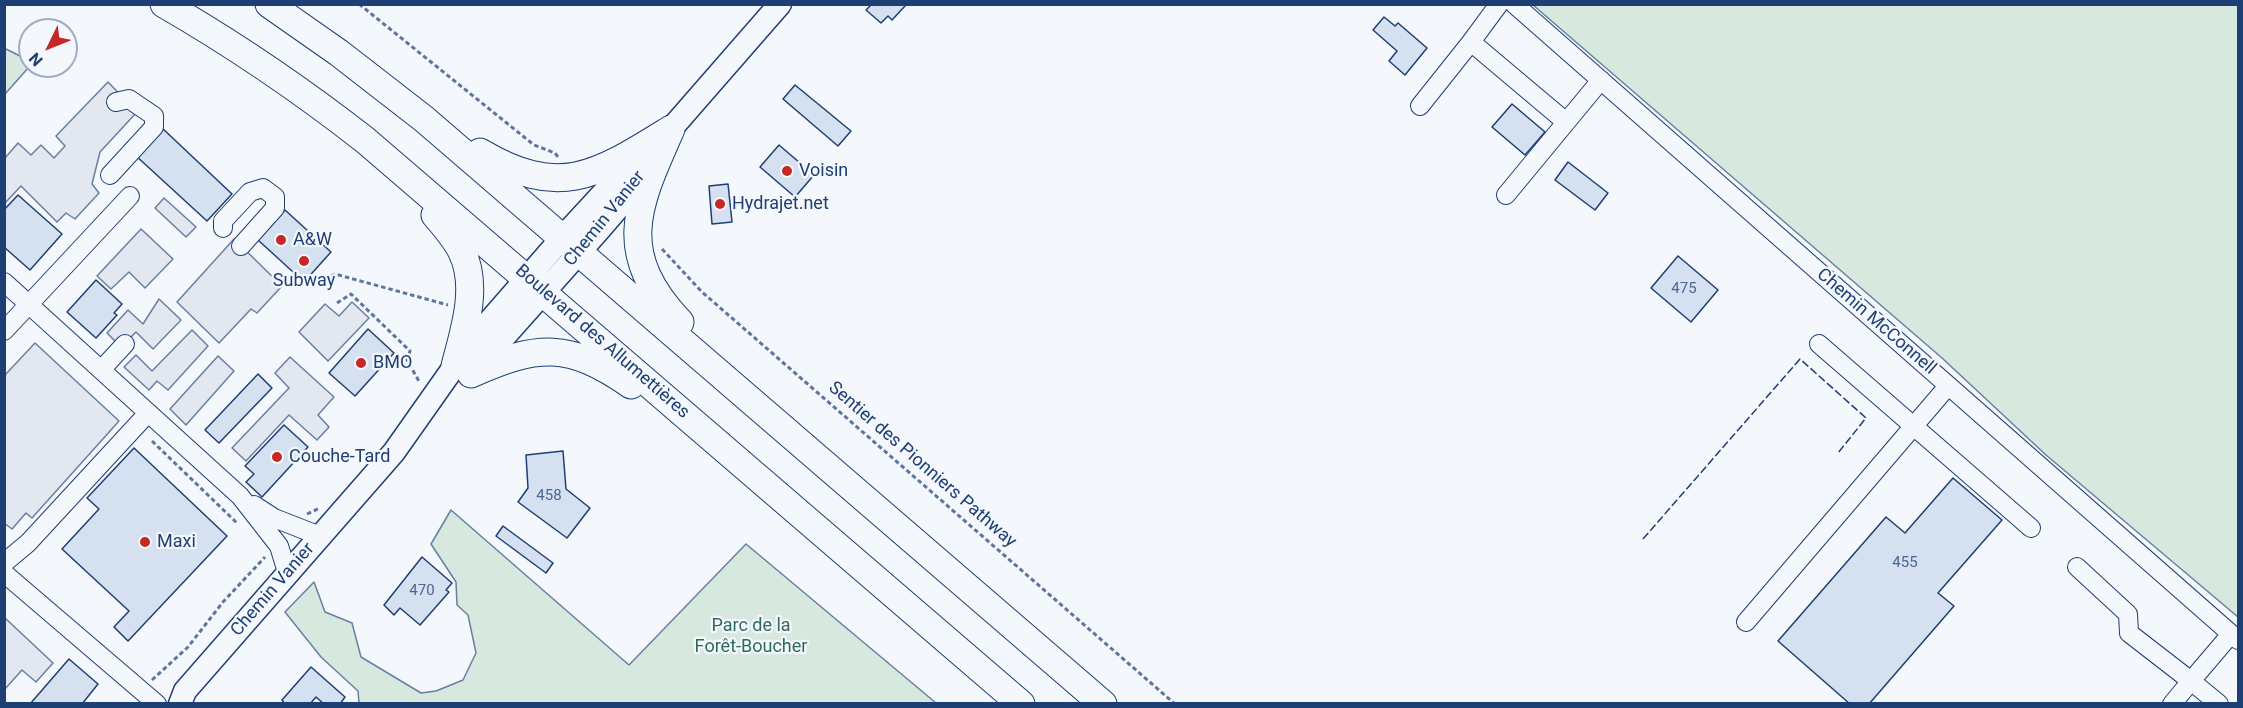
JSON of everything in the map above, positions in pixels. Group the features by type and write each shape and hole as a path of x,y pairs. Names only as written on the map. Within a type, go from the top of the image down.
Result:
{"highway":[{"name":"Boulevard des Allumettières","path":"164,4 216,34 292,85 400,169 1021,704"},
{"path":"268,4 339,52 424,119 775,424 1103,704"},
{"path":"424,119 509,169 540,178 582,175 603,169 671,129"},
{"path":"671,129 645,189 640,211 638,247 644,272 667,308 775,424"},
{"path":"400,169 457,242 467,268 468,317 463,370 526,354 564,352 583,357 624,380 737,458"}],"main road":[{"name":"Chemin Vanier","path":"164,704 182,697 287,572 463,370 473,340 537,285 571,245 621,174 671,129 780,4"}],"street":[{"path":"1420,105 1499,4"},
{"name":"Chemin McConnell","path":"1514,4 2235,637"},
{"path":"1471,42 1566,122"},
{"path":"1506,195 1601,80"},
{"path":"110,175 154,127 154,116 129,99 116,102"},
{"path":"223,228 223,221 250,192 263,188 275,197 275,208 241,246"},
{"path":"4,331 130,196"},
{"path":"4,282 240,496 274,518 320,536"},
{"path":"101,370 125,344"},
{"path":"1820,344 2031,528"},
{"path":"1746,622 1948,386"},
{"path":"4,563 28,543 148,413"},
{"path":"240,496 279,546 287,572"},
{"path":"2077,567 2128,614 2129,633 2219,704"},
{"path":"4,573 157,704"},
{"path":"2172,704 2191,681 2235,637"}],"path":[{"path":"359,4 524,138 534,145 555,153 561,161"},
{"name":"Sentier des Pionniers Pathway","path":"653,247 661,248 710,299 1175,704"},
{"path":"318,284 335,274 457,307"},
{"path":"337,303 351,294 368,310 410,351 407,360 421,384"},
{"path":"144,434 243,528"},
{"path":"263,550 266,557"}],"green space":[{"path":"1533,5 2238,5 2238,617 2046,455 1942,358"},
{"path":"4,48 18,55 19,78 5,94"},
{"name":"Parc de la Forêt-Boucher","path":"451,510 629,665 746,544 936,703 359,703 358,691 321,657 285,612 314,582 325,612 352,623 361,657 421,693 436,691 463,680 476,653 468,615 457,605 456,582 431,544"}],"shaded area":[{"path":"108,82 137,112 100,152 92,184 99,193 75,219 66,213 57,222 21,186 5,203 5,158 18,143 31,155 41,145 54,158 65,146 56,136"},
{"path":"164,198 196,227 186,237 155,208"},
{"path":"141,229 173,259 145,288 129,272 111,289 97,276"},
{"path":"234,239 282,286 257,313 251,309 219,343 177,302"},
{"path":"159,299 181,320 153,349 136,332 121,347 107,333 128,310 143,324"},
{"path":"352,302 369,318 328,361 299,332 325,304 339,316"},
{"path":"192,330 208,346 168,390 157,381 149,390 124,367 136,355 152,371"},
{"path":"35,343 119,421 32,518 26,513 12,529 4,523 5,375"},
{"path":"218,356 234,371 186,425 170,409"},
{"path":"290,357 334,397 318,415 329,427 317,440 289,415 246,461 232,448 289,388 275,373"},
{"path":"5,618 53,663 36,682 22,670 5,689"}],"building":[{"path":"872,4 903,4 905,6 892,20 888,16 881,23 866,10"},
{"path":"1384,17 1395,26 1398,23 1427,48 1405,75 1389,61 1397,51 1373,30"},
{"path":"795,85 851,131 838,146 783,99"},
{"path":"1512,104 1545,132 1525,155 1492,127"},
{"path":"161,127 232,194 207,221 135,155"},
{"name":"Voisin","path":"779,145 814,175 795,197 760,167"},
{"path":"1568,162 1608,193 1595,210 1555,180"},
{"name":"Hydrajet.net","path":"728,184 732,222 712,224 709,186"},
{"path":"18,195 62,234 30,270 4,247 4,210"},
{"path":"285,210 331,252 304,282 258,240"},
{"path":"1678,256 1718,290 1691,322 1651,288"},
{"path":"96,280 122,304 114,313 117,315 96,338 67,312"},
{"name":"BMO","path":"368,329 394,353 355,396 329,373"},
{"name":"Couche-Tard","path":"258,374 272,388 219,443 205,430"},
{"name":"Couche-Tard","path":"284,425 308,447 262,497 246,482 254,474 245,466"},
{"name":"Maxi","path":"134,448 227,536 128,641 114,627 129,611 62,549 99,509 87,498"},
{"path":"563,451 566,489 590,508 567,538 518,502 528,488 526,455"},
{"path":"1953,478 2002,520 1938,593 1954,606 1869,704 1850,704 1778,641 1886,517 1905,533"},
{"path":"503,526 553,563 546,573 496,536"},
{"path":"422,557 452,583 446,590 449,592 420,625 400,608 394,615 384,605"},
{"path":"69,659 98,684 82,704 30,704"},
{"path":"311,667 345,697 340,704 324,704 316,697 310,704 285,704 282,700"}],"fence":[{"path":"1643,539 1800,359 1866,418 1838,453"}],"place":[{"name":"Voisin","path":"787,171"},
{"name":"Hydrajet.net","path":"720,204"},
{"name":"A&W","path":"281,240"},
{"name":"Subway","path":"304,261"},
{"name":"BMO","path":"361,363"},
{"name":"Couche-Tard","path":"277,457"},
{"name":"Maxi","path":"145,542"}]}
